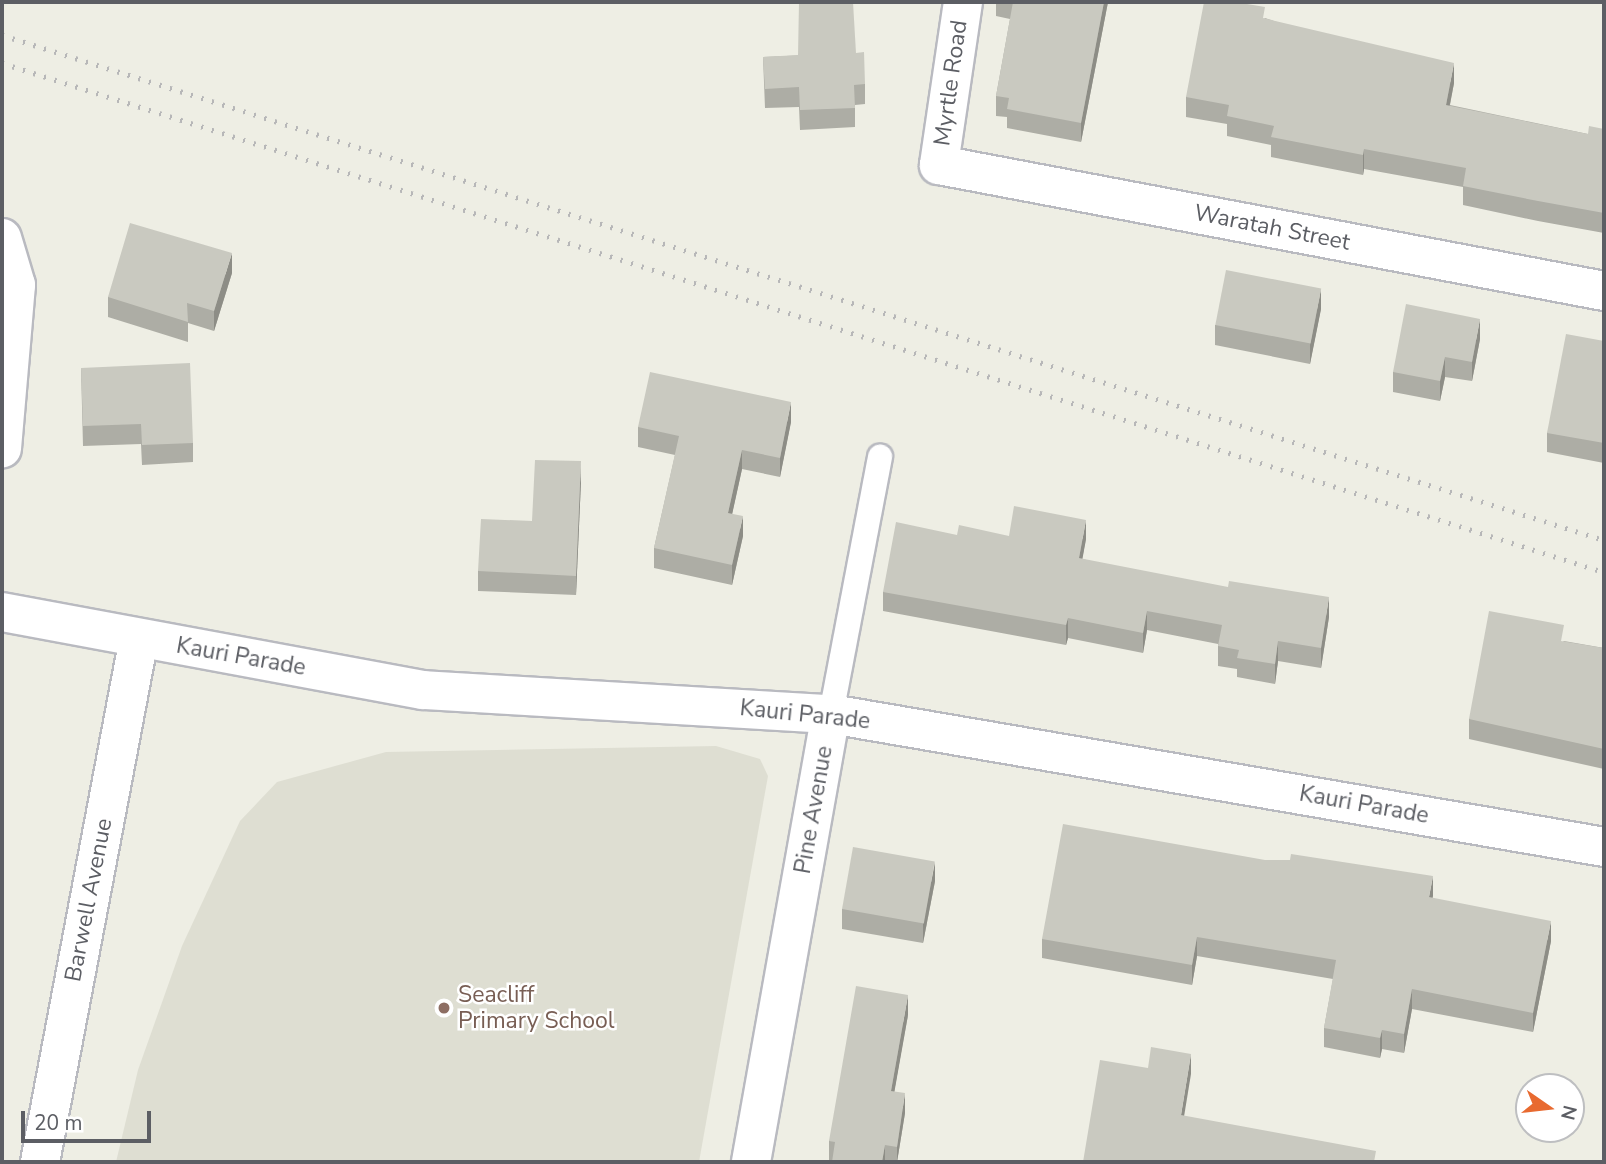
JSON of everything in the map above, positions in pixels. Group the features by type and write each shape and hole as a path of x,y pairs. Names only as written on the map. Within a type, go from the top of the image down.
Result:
{"street":[{"name":"Myrtle Road","path":"939,165 963,2"},
{"name":"Waratah Street","path":"939,165 1604,291"},
{"path":"2,238 16,285 2,448"},
{"name":"Kauri Parade","path":"2,612 423,690 831,713 1604,847"},
{"name":"Barwell Avenue","path":"40,1162 139,638"},
{"name":"Pine Avenue","path":"751,1162 831,713"}],"lane":[{"name":"Pine Avenue","path":"831,713 880,457"}],"shaded area":[{"name":"Seacliff Primary School","path":"716,746 760,759 768,776 699,1162 116,1162 138,1070 182,946 240,821 277,782 386,752"}],"building":[{"path":"799,2 853,2 856,53 864,52 865,84 854,85 855,108 800,110 799,87 765,89 763,57 798,55"},
{"path":"1013,2 1104,2 1081,123 1007,109 1009,98 996,96"},
{"path":"1204,2 1235,2 1265,7 1263,18 1454,63 1446,105 1588,134 1589,126 1604,129 1604,213 1463,186 1466,168 1364,149 1363,155 1271,137 1274,126 1227,116 1229,105 1186,97"},
{"path":"130,223 232,253 214,311 187,303 188,322 108,297"},
{"path":"1226,270 1321,289 1311,343 1215,325"},
{"path":"1406,304 1480,319 1472,362 1445,357 1440,381 1393,372"},
{"path":"1566,334 1604,341 1604,443 1547,433"},
{"path":"190,363 193,443 142,445 141,424 83,426 81,368"},
{"path":"650,372 791,402 780,458 742,450 728,513 743,516 732,565 654,548 679,436 638,427"},
{"path":"535,460 581,461 576,576 478,571 481,519 532,521"},
{"path":"1014,506 1086,520 1079,558 1228,587 1229,581 1329,597 1321,648 1278,641 1275,664 1237,658 1239,650 1218,646 1222,625 1147,611 1143,633 1068,618 1066,625 883,592 896,522 957,535 959,525 1009,536"},
{"path":"1489,611 1564,625 1561,641 1604,648 1604,749 1469,719"},
{"path":"1063,824 1265,860 1290,860 1291,854 1433,876 1429,897 1551,921 1533,1013 1412,989 1404,1034 1382,1030 1380,1038 1324,1028 1336,960 1197,937 1192,965 1042,939"},
{"path":"853,847 935,861 924,923 842,909"},
{"path":"856,986 908,995 891,1091 905,1093 897,1147 885,1145 882,1162 832,1162 835,1142 829,1141"},
{"path":"1151,1047 1191,1054 1181,1115 1376,1151 1374,1162 1083,1162 1100,1060 1148,1068"}],"railway":[{"path":"2,35 1604,540"},
{"path":"2,63 1604,572"}],"place":[{"name":"Seacliff Primary School","path":"444,1008"}]}
